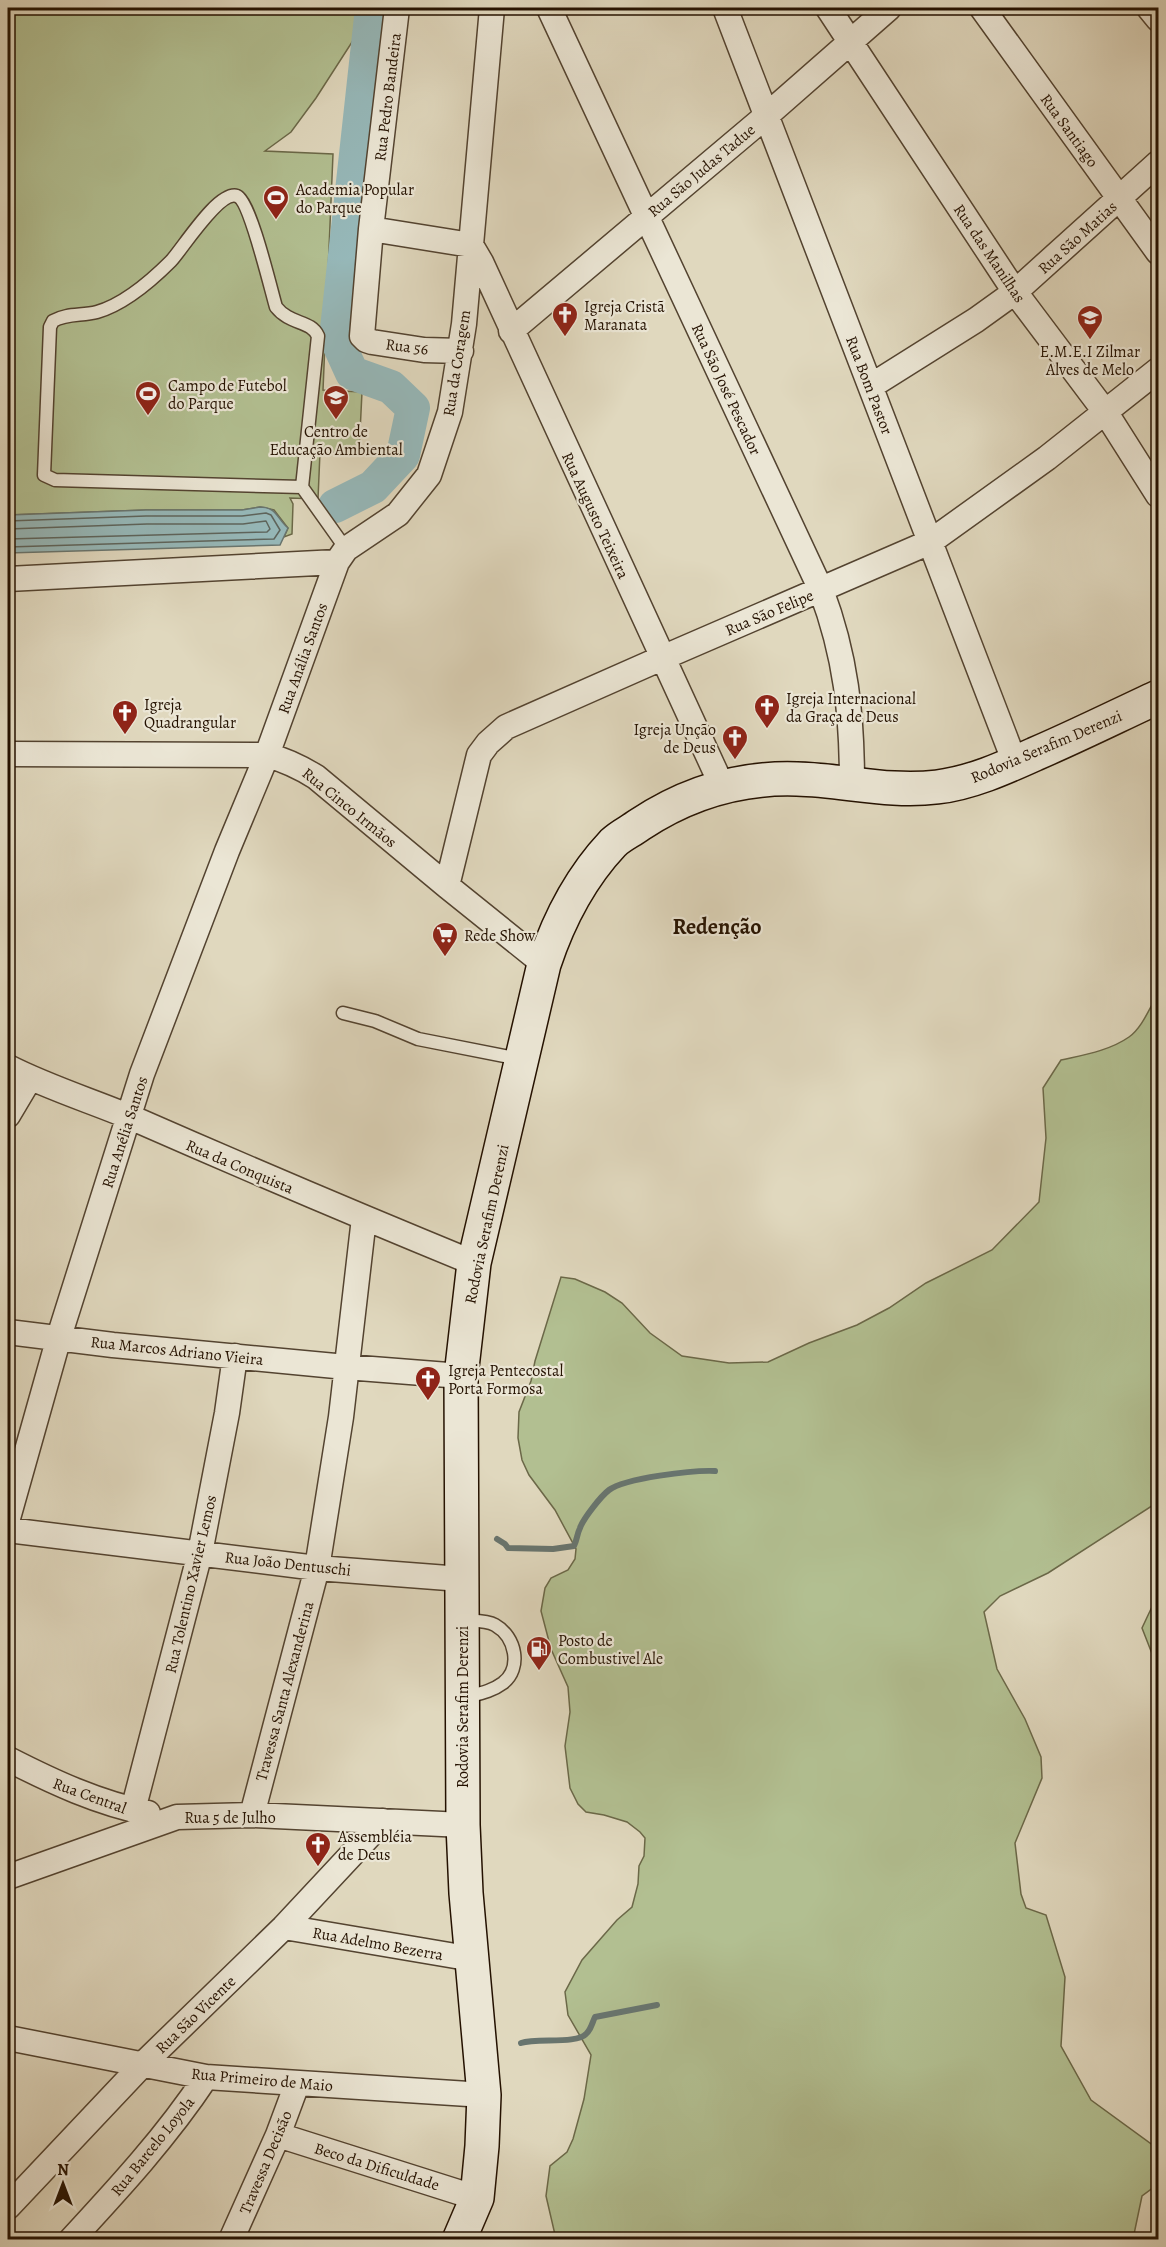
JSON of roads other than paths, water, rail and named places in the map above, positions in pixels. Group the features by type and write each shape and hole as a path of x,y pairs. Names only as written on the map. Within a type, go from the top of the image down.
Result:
{"main road":[{"name":"Rodovia Serafim Derenzi","path":"459,2240 477,2198 484,2095 466,1893 463,1825 460,1376 474,1263 544,964 561,917 576,891 615,842 651,817 695,795 722,786 761,779 798,779 894,789 938,787 973,780 1158,697"}],"street":[{"name":"Rua Pedro Bandeira","path":"362,330 371,229 397,8"},
{"name":"Rua da Coragem","path":"341,556 398,514 429,475 450,412 465,310 492,8"},
{"name":"Rua São José Pescador","path":"549,8 821,590 834,624 849,701 852,784"},
{"name":"Rua Bom Pastor","path":"726,8 1015,763"},
{"name":"Rua das Manilhas","path":"828,8 1015,292 1106,413 1158,495"},
{"name":"Rua São Judas Tadue","path":"508,325 766,116 889,8"},
{"name":"Rua Santiago","path":"982,8 1158,252"},
{"path":"1149,8 1158,19"},
{"name":"Rua São Matias","path":"871,386 976,320 1015,292 1158,163"},
{"path":"371,229 471,245"},
{"name":"Rua Augusto Teixeira","path":"471,245 481,262 722,786"},
{"path":"465,310 475,306 490,308 508,325"},
{"name":"Rua 56","path":"362,330 362,336 372,342 424,350 460,351"},
{"name":"Rua São Felipe","path":"447,886 479,755 488,743 506,727 930,542 1106,413 1158,370"},
{"path":"8,579 341,556"},
{"name":"Rua Anália Santos","path":"267,755 341,556"},
{"name":"Rua Cinco Irmãos","path":"8,754 267,755 297,765 316,777 544,964"},
{"name":"Rua Anélia Santos","path":"8,1518 59,1338 142,1074 223,862 267,755"},
{"name":"Rua da Conquista","path":"8,1067 474,1263"},
{"path":"8,1115 30,1078"},
{"path":"346,1367 364,1218"},
{"name":"Rua Marcos Adriano Vieira","path":"8,1332 113,1345 460,1376"},
{"name":"Rua Tolentino Xavier Lemos","path":"133,1810 200,1553 227,1413 235,1356"},
{"name":"Travessa Santa Alexanderina","path":"252,1815 317,1568 338,1440 346,1367"},
{"name":"Rua João Dentuschi","path":"8,1530 317,1568 461,1578"},
{"name":"Rua Central","path":"8,1759 54,1783 133,1810 177,1817"},
{"name":"Rua 5 de Julho","path":"8,1877 177,1817 252,1815 463,1825"},
{"name":"Rua São Vicente","path":"8,2207 143,2064 284,1927 383,1821"},
{"name":"Rua Adelmo Bezerra","path":"284,1927 473,1959"},
{"name":"Rua Primeiro de Maio","path":"8,2038 206,2077 484,2095"},
{"name":"Rua Barcelo Loyola","path":"70,2240 113,2195 184,2109 206,2077"},
{"name":"Travessa Decisão","path":"231,2240 278,2135 297,2084"},
{"name":"Beco da Dificuldade","path":"278,2135 477,2198"}],"lane":[{"path":"302,487 55,480 44,475 50,327 53,321 71,315 94,313 111,308 127,298 159,273 179,253 200,224 223,199 230,196 242,199 252,223 276,307 282,315 311,326 316,330 318,336 302,487 341,556"},
{"path":"343,1013 375,1021 418,1039 522,1059"},
{"path":"462,1620 493,1624 504,1631 512,1641 514,1668 502,1684 487,1692 462,1698"}],"water":[{"path":"260,507 273,511 288,528 280,545 8,553 8,515 146,510 242,510"}],"waterway":[{"path":"335,506 373,487 403,455 413,408 391,387 352,373 336,338 372,8"},
{"path":"497,1539 508,1548 553,1549 574,1546 585,1519 609,1490 644,1478 676,1473 715,1471"},
{"path":"521,2043 574,2039 586,2034 595,2017 657,2005"}],"place":[{"name":"Academia Popular do Parque","path":"276,221"},
{"name":"Igreja Cristã Maranata","path":"565,338"},
{"name":"E.M.E.I Zilmar Alves de Melo","path":"1090,341"},
{"name":"Campo de Futebol do Parque","path":"148,417"},
{"name":"Centro de Educação Ambiental","path":"336,421"},
{"name":"Igreja Internacional da Graça de Deus","path":"767,730"},
{"name":"Igreja Quadrangular","path":"125,736"},
{"name":"Igreja Unção de Deus","path":"735,761"},
{"name":"Rede Show","path":"445,958"},
{"name":"Igreja Pentecostal Porta Formosa","path":"428,1402"},
{"name":"Posto de Combustivel Ale","path":"539,1672"},
{"name":"Assembléia de Deus","path":"318,1868"}],"district":[{"name":"Redenção","path":"717,926"}]}
